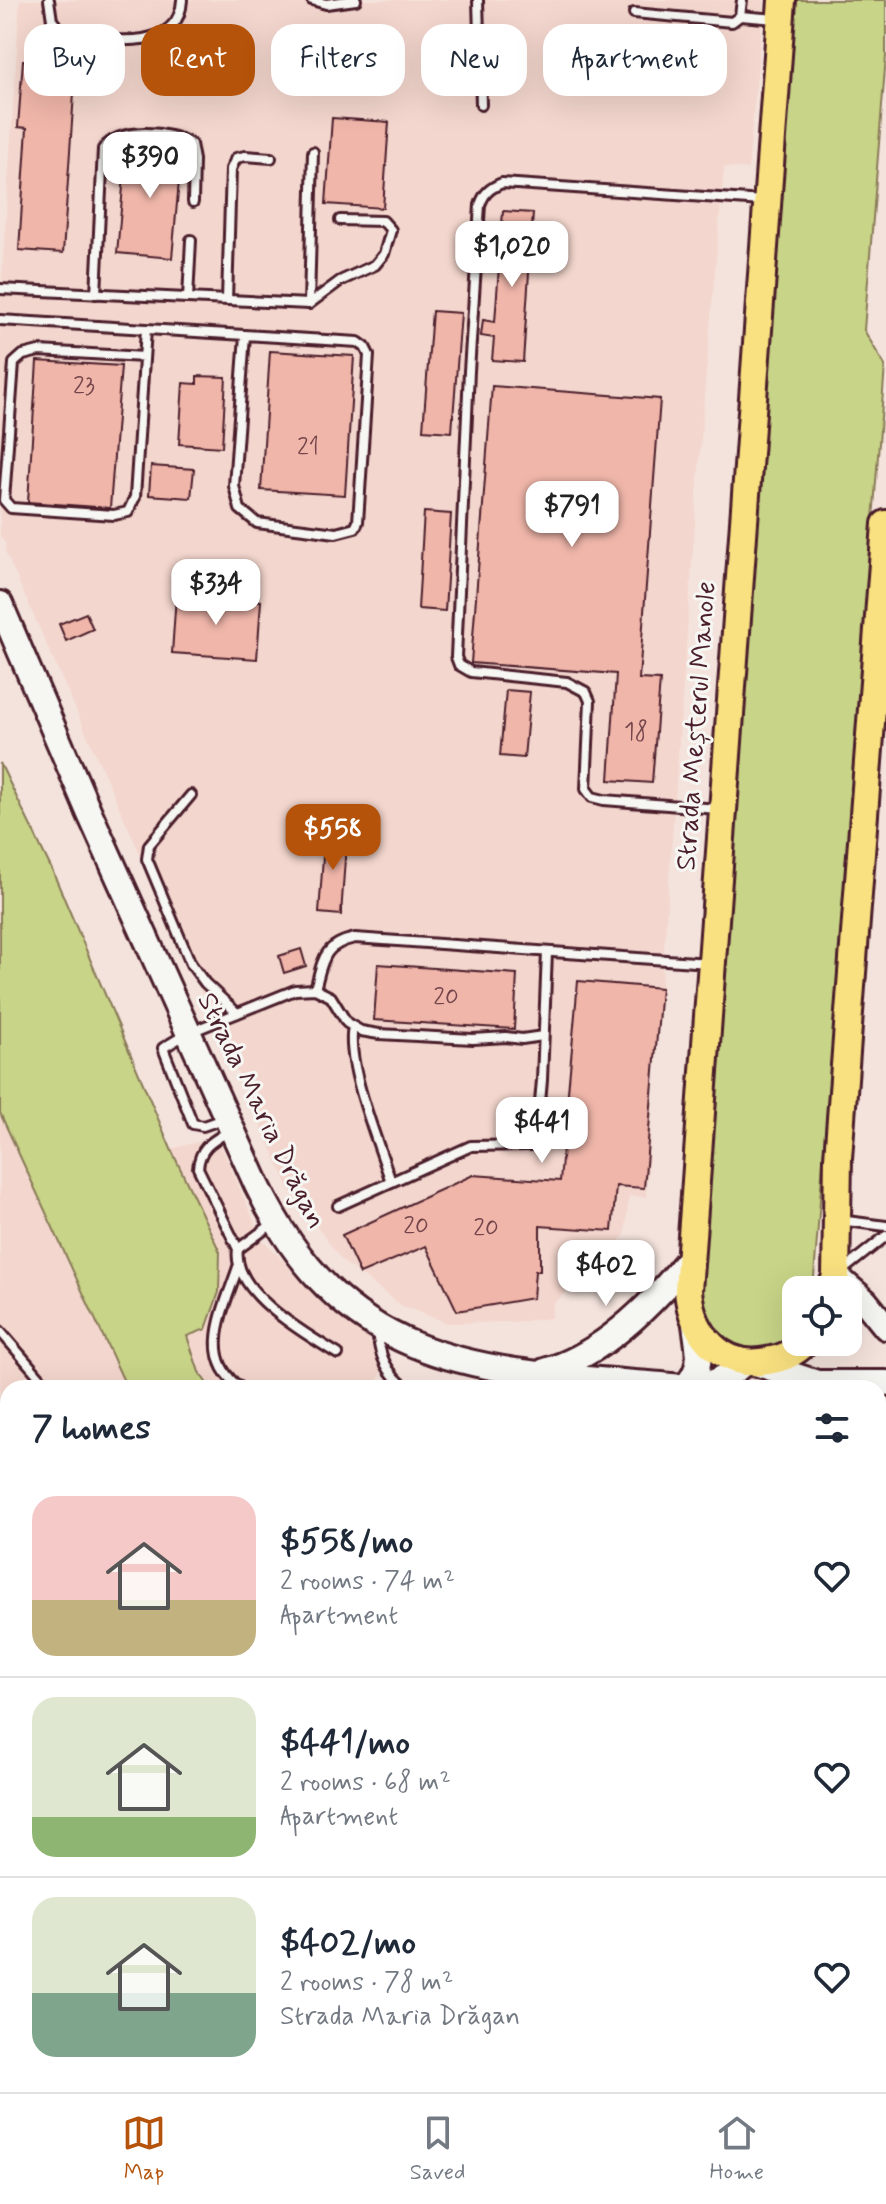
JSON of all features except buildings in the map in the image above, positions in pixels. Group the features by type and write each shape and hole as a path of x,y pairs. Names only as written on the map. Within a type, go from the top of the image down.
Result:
{"main road":[{"name":"Strada Meșterul Manole","path":"695,1324 688,1291 689,1259 782,10"},
{"path":"834,1276 838,1158 886,524"},
{"name":"Strada Maria Drăgan","path":"0,604 229,1124 275,1221 302,1261 337,1298 417,1348 454,1360 547,1379"},
{"path":"547,1379 603,1341 656,1297 689,1259"},
{"path":"862,1299 886,1327"},
{"path":"695,1324 708,1343 723,1355 807,1380"},
{"path":"691,1380 697,1374 699,1358 695,1324"},
{"path":"751,1363 786,1356"},
{"name":"Strada Maria Drăgan","path":"722,1380 751,1363"}],"lane":[{"path":"49,0 52,20 63,34 128,41 152,37 171,28 181,10 182,0"},
{"path":"312,0 326,4 356,0"},
{"path":"478,0 481,105"},
{"path":"740,16 742,0"},
{"path":"634,13 732,22 740,16 782,10"},
{"path":"96,294 103,149 110,140 124,135 167,136 191,144 194,160 193,202"},
{"path":"309,304 313,152"},
{"path":"227,300 231,169 236,158 271,158"},
{"path":"723,809 592,797 586,789 590,701 586,692 567,682 471,672 459,665 456,657 468,386 480,205 483,196 502,183 767,201"},
{"path":"0,289 309,304 340,281 375,265 384,254 391,230 383,221 340,220"},
{"path":"188,298 191,240"},
{"path":"0,320 245,335 358,342 369,355 358,522 355,528 336,533 257,523 240,509 234,486 245,335"},
{"path":"144,357 39,351 23,355 14,363 4,500 11,508 114,515 128,512 135,497 146,329"},
{"path":"191,795 149,845 147,859 191,964 205,983 237,1013"},
{"path":"315,989 326,952 340,941 355,938 712,964"},
{"path":"338,1206 471,1146 533,1145 537,1135 547,952"},
{"path":"188,1033 295,990 315,989 331,997 347,1023 379,1034 473,1039 543,1036"},
{"path":"353,1027 353,1062 391,1182"},
{"path":"229,1124 205,1146 198,1168 238,1249 238,1267 215,1336 221,1370 232,1380"},
{"path":"836,1220 886,1226"},
{"path":"238,1249 275,1221"},
{"path":"842,1276 886,1236"},
{"path":"238,1267 244,1278 272,1308 297,1329 338,1354"},
{"path":"377,1325 378,1347 386,1367 399,1380"},
{"path":"0,1331 42,1380"}],"shaded area":[{"path":"20,0 764,0 748,169 724,167 704,397 646,1197 629,1196 625,1235 553,1304 551,1318 448,1323 402,1306 342,1261 289,1188 0,536 0,306"},
{"path":"0,1113 123,1380 0,1380"},
{"path":"217,1137 262,1239 325,1305 366,1334 383,1368 378,1380 204,1380 187,1335 219,1269 220,1252 171,1149"}],"green space":[{"path":"796,0 886,0 886,56 864,330 885,366 814,1276 782,1276 782,1344 764,1348 764,1353 738,1346 720,1336 708,1319 701,1293"},
{"path":"0,763 52,870 171,1149 220,1252 219,1292 206,1329 187,1336 204,1380 123,1380 0,1113"}]}
